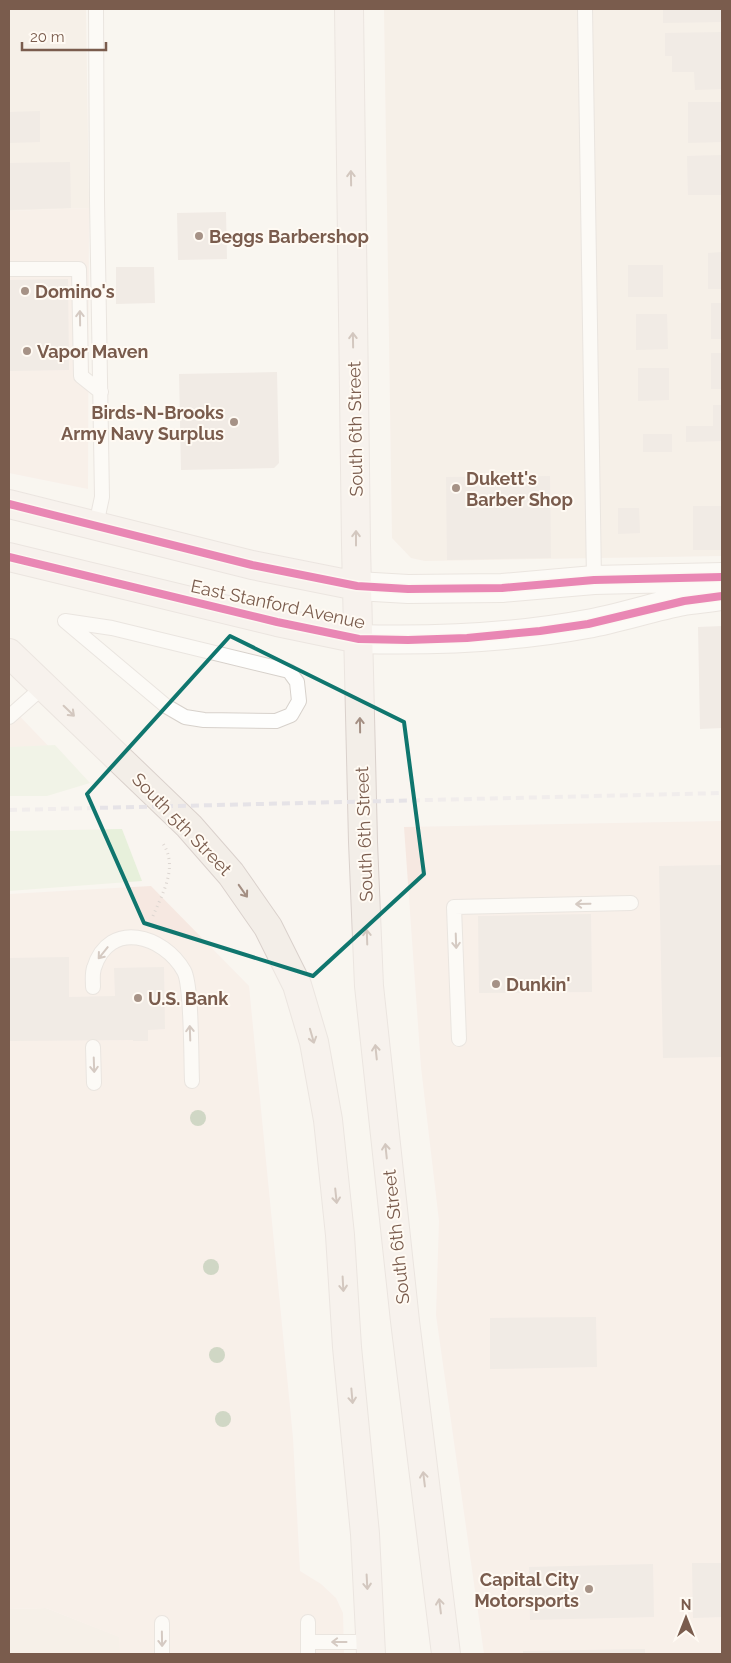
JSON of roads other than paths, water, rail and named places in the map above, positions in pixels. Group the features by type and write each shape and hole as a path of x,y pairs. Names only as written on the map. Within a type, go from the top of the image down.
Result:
{"main road":[{"name":"South 6th Street","path":"349,9 357,586 363,842 369,986 404,1312 446,1654"},
{"name":"East Stanford Avenue","path":"9,504 252,565 357,586 408,589 502,588 594,580 722,577"},
{"name":"East Stanford Avenue","path":"9,557 277,622 359,639 467,638 540,631 588,624 684,601 722,596"},
{"name":"South 5th Street","path":"9,653 189,826 231,874 268,927 297,985 314,1042 328,1120 340,1235 347,1347 365,1534 371,1648"}],"lane":[{"path":"96,9 102,497 96,525"},
{"path":"585,9 594,580"},
{"path":"9,269 79,269 81,376 101,392"},
{"path":"65,621 112,628 289,671 298,682 299,701 291,715 276,721 204,720 185,717 151,695 65,621"},
{"path":"9,717 44,686"},
{"path":"459,1039 454,906 632,903"},
{"path":"93,987 93,969 102,951 118,939 131,936 146,938 168,951 185,972 189,994 192,1081"},
{"path":"93,1047 94,1083"},
{"path":"308,1622 308,1648 371,1648"},
{"path":"162,1623 162,1654"}],"railway":[{"path":"9,810 722,793"}],"place":[{"name":"Beggs Barbershop","path":"199,236"},
{"name":"Domino's","path":"25,291"},
{"name":"Vapor Maven","path":"27,351"},
{"name":"Birds-N-Brooks Army Navy Surplus","path":"234,422"},
{"name":"Dukett's Barber Shop","path":"456,488"},
{"name":"Dunkin'","path":"496,984"},
{"name":"U.S. Bank","path":"138,998"},
{"name":"Capital City Motorsports","path":"589,1589"}]}
